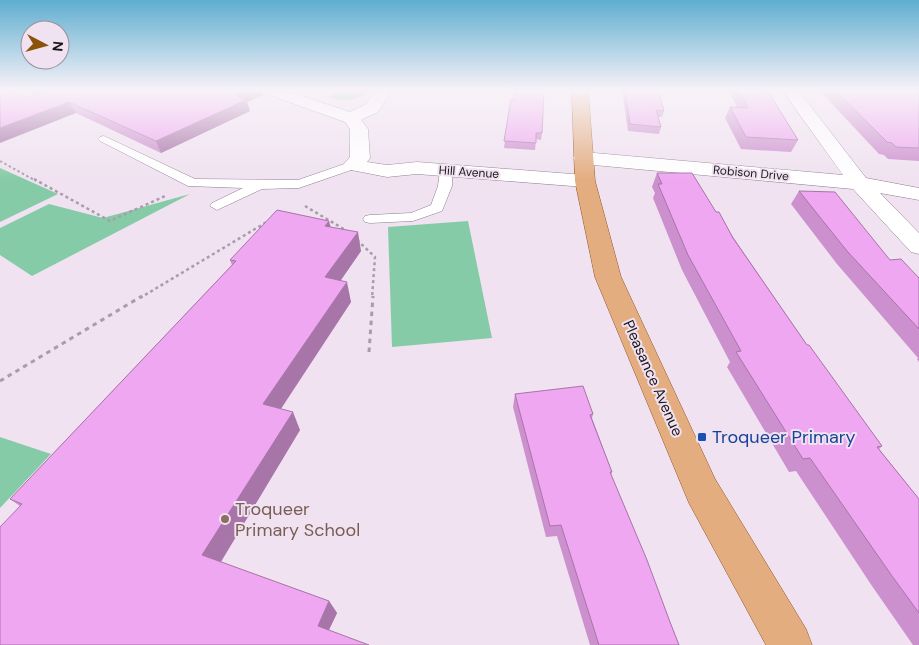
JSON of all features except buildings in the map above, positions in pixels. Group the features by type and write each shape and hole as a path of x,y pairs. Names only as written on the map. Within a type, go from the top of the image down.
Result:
{"main road":[{"name":"Pleasance Avenue","path":"582,120 584,169 608,277 698,482 790,645"}],"street":[{"path":"353,120 359,129 360,158 353,165"},
{"path":"812,120 858,183 919,247"},
{"name":"Hill Avenue","path":"353,165 387,171 417,168 446,170 584,169"},
{"name":"Robison Drive","path":"584,169 858,183 919,194"}],"lane":[{"path":"104,139 193,183 299,184 353,165"},
{"path":"370,219 413,217 437,208 445,186 446,170"},
{"path":"217,206 260,185"}],"path":[{"path":"0,161 110,220 193,183"},
{"path":"299,184 305,206 352,234 375,257 369,352"},
{"path":"0,380 270,219"}],"green space":[{"path":"0,168 58,194 0,222"},
{"path":"190,194 32,276 0,255 0,228 49,204 103,218"},
{"path":"468,221 492,338 392,347 388,227"},
{"path":"0,437 51,454 0,508"}],"place":[{"name":"Troqueer Primary","path":"702,437"},
{"name":"Troqueer Primary School","path":"225,519"}]}
